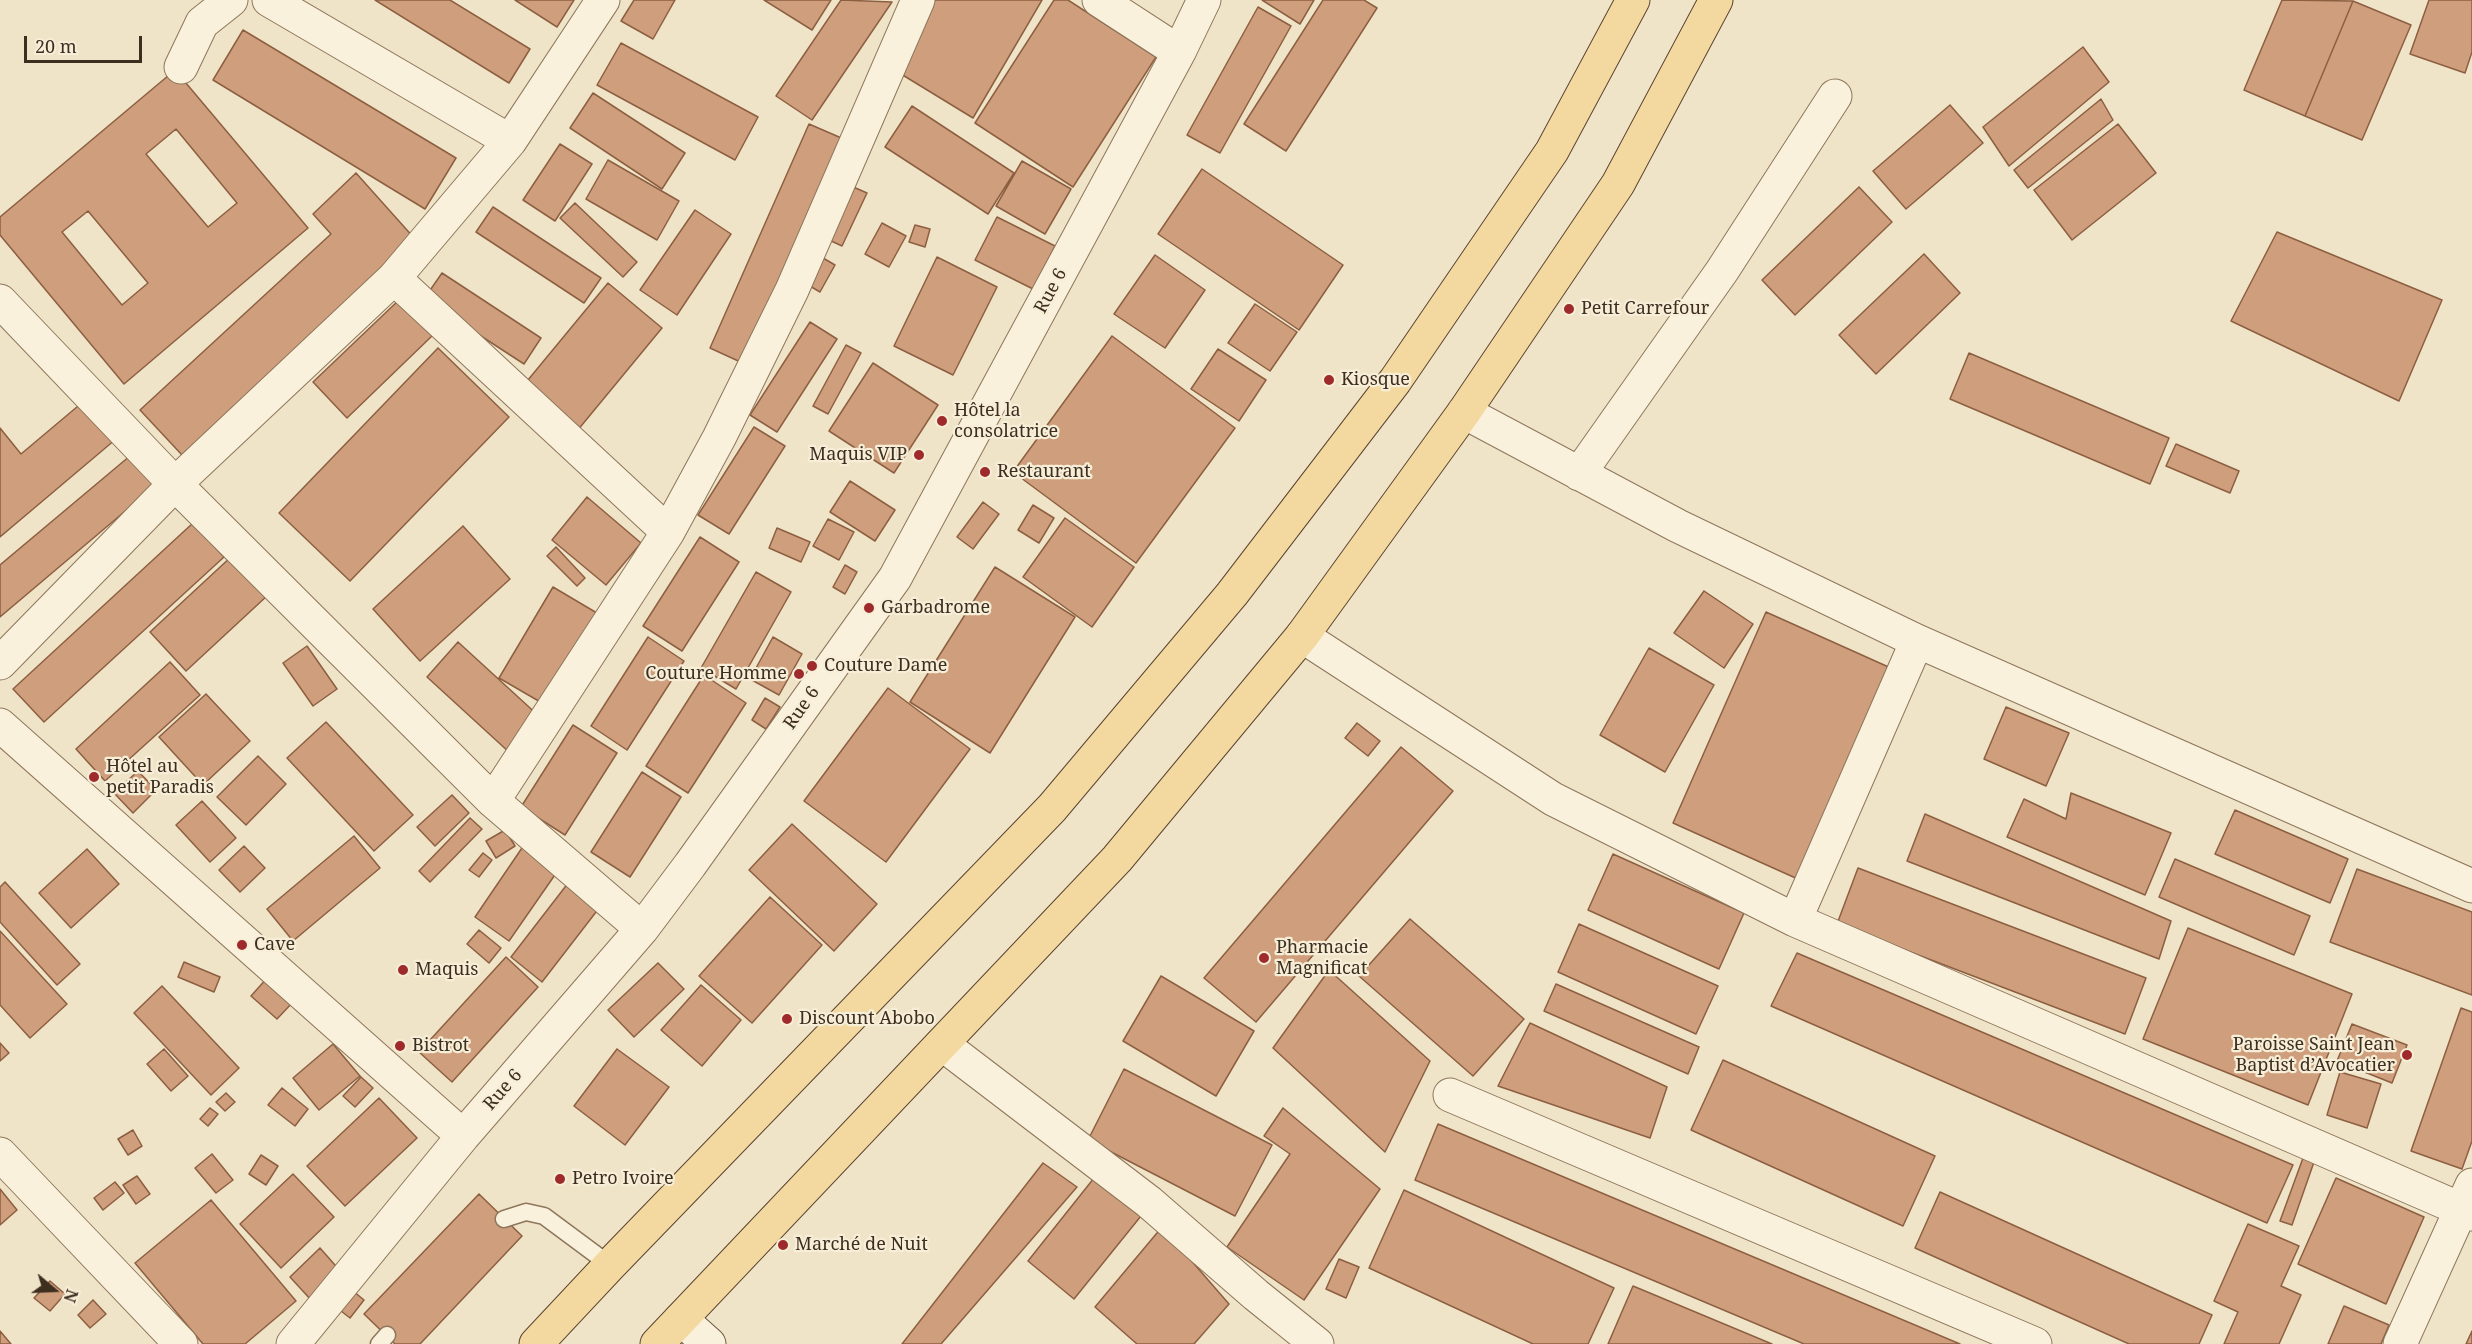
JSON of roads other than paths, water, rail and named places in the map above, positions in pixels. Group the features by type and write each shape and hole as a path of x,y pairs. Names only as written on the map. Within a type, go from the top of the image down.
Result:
{"main road":[{"path":"536,1344 609,1265 1052,808 1232,594 1395,381 1552,151 1633,0"},
{"path":"657,1344 1117,859 1302,636 1464,412 1618,184 1716,0"}],"street":[{"path":"181,67 202,23 231,0"},
{"path":"269,0 510,141"},
{"path":"0,663 175,484 394,279 510,141 603,0"},
{"path":"493,801 668,532 719,438 792,291 918,0"},
{"path":"1099,0 1179,52"},
{"name":"Rue 6","path":"293,1344 463,1136 642,929 711,836 907,559 1179,52 1204,0"},
{"path":"1579,474 1722,271 1835,96"},
{"path":"394,279 668,532"},
{"path":"0,301 175,484 493,801 642,929"},
{"path":"1464,412 1678,526 1917,641 2472,886"},
{"path":"1302,636 1553,799 1795,920 2469,1202 2400,1344"},
{"path":"1795,920 1917,641"},
{"path":"0,725 463,1136"},
{"path":"942,1044 1149,1202 1256,1295 1317,1344"},
{"path":"1450,1095 2035,1344"},
{"path":"0,1154 181,1344"},
{"path":"681,1319 709,1344"}],"lane":[{"path":"504,1219 526,1212 544,1216 609,1265"}],"place":[{"name":"Petit Carrefour","path":"1569,309"},
{"name":"Kiosque","path":"1329,380"},
{"name":"Hôtel la consolatrice","path":"942,421"},
{"name":"Maquis VIP","path":"919,455"},
{"name":"Restaurant","path":"985,472"},
{"name":"Garbadrome","path":"869,608"},
{"name":"Couture Dame","path":"812,666"},
{"name":"Couture Homme","path":"799,674"},
{"name":"Hôtel au petit Paradis","path":"94,777"},
{"name":"Cave","path":"242,945"},
{"name":"Pharmacie Magnificat","path":"1264,958"},
{"name":"Maquis","path":"403,970"},
{"name":"Discount Abobo","path":"787,1019"},
{"name":"Bistrot","path":"400,1046"},
{"name":"Paroisse Saint Jean Baptist d’Avocatier","path":"2407,1055"},
{"name":"Petro Ivoire","path":"560,1179"},
{"name":"Marché de Nuit","path":"783,1245"}]}
